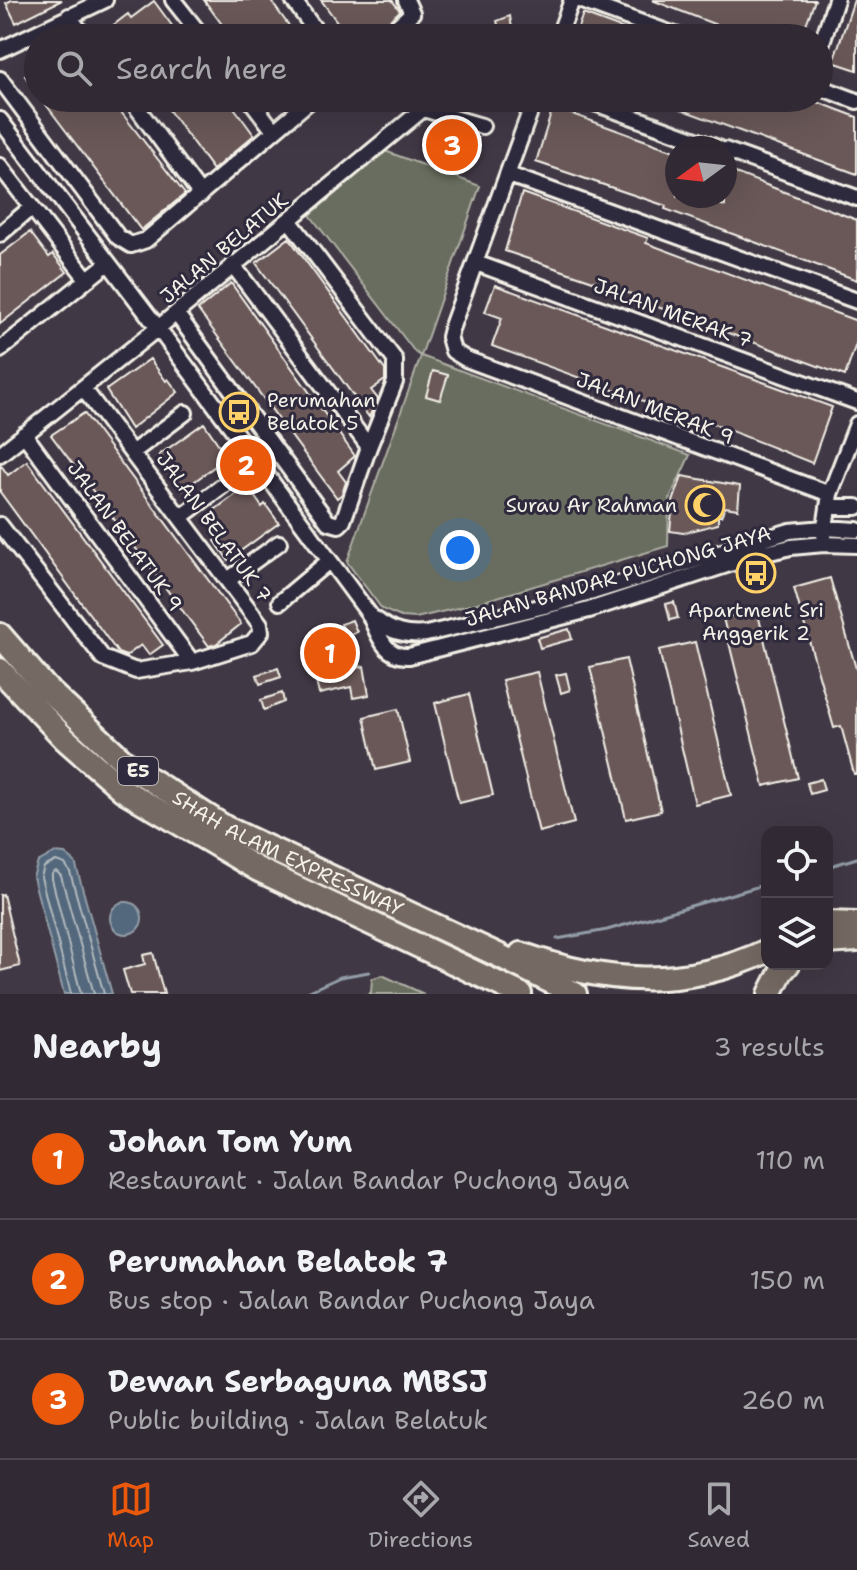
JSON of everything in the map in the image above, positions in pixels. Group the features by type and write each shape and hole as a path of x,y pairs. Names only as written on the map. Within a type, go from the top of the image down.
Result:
{"highway":[{"name":"SHAH ALAM EXPRESSWAY","path":"0,635 45,687 129,766 226,828 575,994"},
{"name":"SHAH ALAM EXPRESSWAY","path":"0,670 65,739 123,790 257,869 512,992"},
{"path":"833,923 857,924"},
{"path":"833,942 857,940"},
{"path":"500,956 521,954 563,969 619,978 680,978 742,963 761,954"},
{"path":"770,994 783,970"}],"street":[{"path":"53,24 105,0"},
{"path":"173,0 192,24"},
{"path":"293,0 311,24"},
{"path":"400,24 412,13 406,0"},
{"path":"563,24 572,0"},
{"path":"579,0 645,24"},
{"path":"828,24 836,0"},
{"path":"69,16 75,24"},
{"path":"0,50 24,38"},
{"path":"0,79 24,111"},
{"path":"833,92 857,101"},
{"path":"25,112 118,237 131,245 146,240 296,112"},
{"path":"140,112 201,195"},
{"path":"260,112 274,131"},
{"name":"JALAN BELATUK","path":"0,454 419,112"},
{"name":"JALAN BELATUK","path":"433,112 482,126"},
{"path":"476,263 530,112"},
{"path":"619,112 685,136"},
{"name":"JALAN BANDAR PUCHONG JAYA","path":"0,120 369,614 387,651 400,657 409,656 589,610 757,555 791,547 857,545"},
{"path":"737,154 857,198"},
{"path":"0,166 87,279"},
{"path":"509,175 857,301"},
{"path":"0,234 32,207"},
{"path":"176,313 328,522 339,525 395,382 395,360 289,220"},
{"path":"0,350 108,263"},
{"name":"JALAN MERAK 9","path":"476,263 449,337 453,351 466,359 829,500"},
{"name":"JALAN MERAK 7","path":"476,263 857,402"},
{"path":"233,265 369,447"},
{"name":"JALAN BELATUK 7","path":"83,388 260,624 261,632 252,643 192,662"},
{"path":"133,452 185,413"},
{"path":"824,544 829,500 857,424"},
{"name":"JALAN BELATUK 9","path":"24,434 192,662"},
{"path":"182,516 233,478"},
{"path":"829,500 857,507"},
{"path":"0,525 103,658 136,671 192,662"},
{"name":"JALAN BANDAR PUCHONG JAYA","path":"369,614 388,630 426,634 557,603 790,531 824,528 857,530"},
{"path":"228,580 279,543"},
{"path":"280,602 329,561"}],"green space":[{"path":"385,151 480,186 421,356 310,215"},
{"path":"421,356 690,455 669,500 668,546 474,604 416,618 401,617 382,609 347,562"},
{"path":"382,975 424,994 369,994 372,979"}],"water":[{"path":"54,853 65,854 75,862 112,994 64,994 33,877 38,862"},
{"path":"126,902 137,907 142,918 137,929 126,934 115,929 110,918 115,907"}],"building":[{"path":"12,0 62,0 16,23 6,3"},
{"path":"204,0 270,0 288,24 222,24"},
{"path":"321,0 392,0 400,11 385,24 339,24"},
{"path":"652,0 815,0 806,24 714,24"},
{"path":"854,0 857,0 857,70 833,62"},
{"path":"154,1 171,24 115,24 128,14 131,18"},
{"path":"583,14 610,24 579,24"},
{"path":"510,16 511,24 498,24 497,21"},
{"path":"833,108 857,117 857,174 688,112 833,112"},
{"path":"52,112 121,112 185,194 141,230"},
{"path":"170,112 237,112 254,135 213,170"},
{"path":"551,112 567,112 665,148 665,206 536,162"},
{"path":"437,124 478,138 466,169 426,153"},
{"path":"737,174 857,220 857,280 665,209 737,208"},
{"path":"522,193 648,238 646,243 857,321 857,341 845,376 633,298 634,295 505,251"},
{"path":"30,232 49,257 53,254 67,272 0,324 0,255"},
{"path":"289,238 385,370 385,380 371,390 378,399 369,417 256,263"},
{"path":"231,283 355,456 338,471 346,482 337,498 198,310"},
{"path":"495,285 832,407 812,463 699,418 698,421 492,346 502,318 485,312"},
{"path":"150,359 178,392 131,429 106,390"},
{"path":"433,371 448,375 440,400 426,396"},
{"path":"84,413 241,624 216,644 209,646 51,435"},
{"path":"204,423 227,457 183,490 159,455"},
{"path":"27,461 163,645 149,655 141,645 126,656 118,653 0,492 0,464 8,475"},
{"name":"Surau Ar Rahman","path":"682,476 740,486 738,509 725,507 718,516 718,524 683,533 670,531 673,502"},
{"path":"247,486 279,523 228,560 215,541 219,538 205,517"},
{"path":"830,578 857,672 857,774 854,774 841,726 834,728 794,588"},
{"path":"674,602 678,618 670,620 666,604"},
{"path":"757,610 798,778 764,786 723,618"},
{"path":"352,620 357,632 346,636 341,624"},
{"path":"569,629 572,639 540,648 537,638"},
{"path":"342,640 348,654 318,665 312,651"},
{"path":"695,642 731,795 695,804 659,650"},
{"path":"626,659 661,811 626,819 590,667"},
{"path":"364,666 369,695 353,698 351,687 319,694 316,682"},
{"path":"278,668 281,677 260,684 257,675"},
{"path":"537,672 574,823 539,832 502,680"},
{"path":"566,673 570,690 561,693 556,675"},
{"path":"282,693 284,702 264,710 261,700"},
{"path":"469,694 493,795 459,803 435,703"},
{"path":"398,709 410,762 376,770 364,717"},
{"path":"821,779 824,790 810,794 807,783"},
{"path":"3,894 20,966 0,971 0,895"},
{"path":"153,953 164,994 130,994 123,970 145,964 143,955"}],"waterway":[{"path":"833,865 857,858"},
{"path":"557,939 607,930 761,886"},
{"path":"303,994 340,977 369,972"}],"place":[{"name":"Dewan Serbaguna MBSJ","path":"452,145"},
{"name":"Perumahan Belatok 5","path":"239,412"},
{"name":"Perumahan Belatok 7","path":"246,465"},
{"name":"Surau Ar Rahman","path":"705,505"},
{"name":"Apartment Sri Anggerik 2","path":"756,573"},
{"name":"Johan Tom Yum","path":"330,653"}]}
